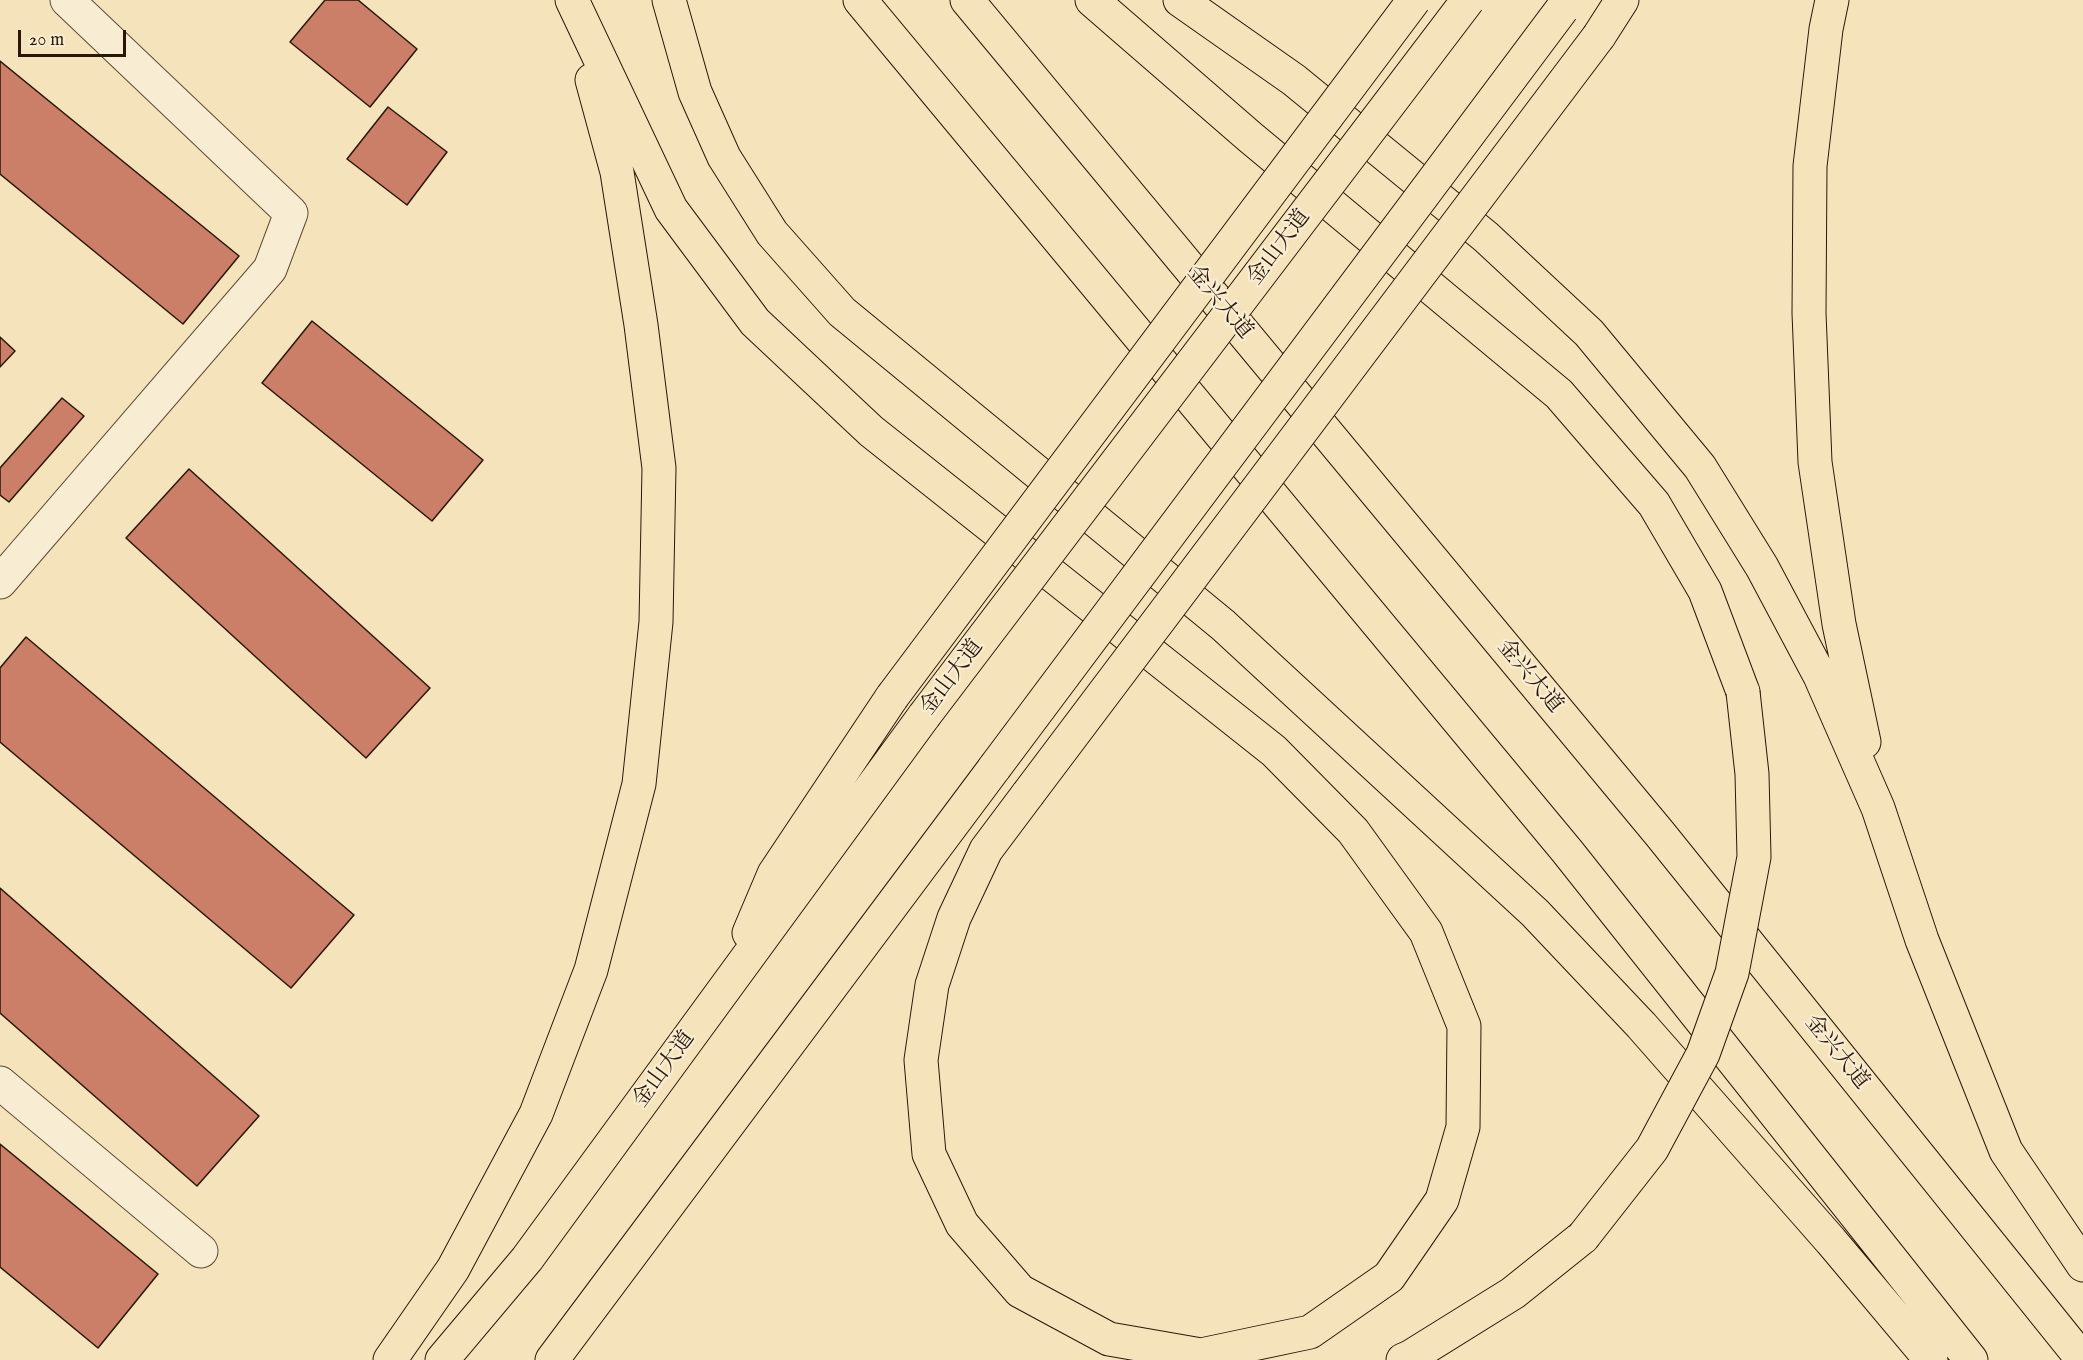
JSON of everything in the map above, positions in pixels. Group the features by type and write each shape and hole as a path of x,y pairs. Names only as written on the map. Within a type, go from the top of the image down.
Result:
{"highway":[{"path":"571,0 671,209 755,322 871,431 1274,751 1353,831 1426,932 1464,1026 1463,1127 1442,1200 1389,1278 1310,1332 1202,1355 1109,1340 1020,1291 962,1224 929,1154 921,1060 930,996 954,918 986,850 1028,794 1599,36 1622,0"},
{"path":"390,1360 453,1269 536,1113 591,970 639,784 656,622 659,468 642,325 617,172 571,0"},
{"path":"860,0 1567,851 1971,1360"},
{"name":"金兴大道","path":"967,0 1653,825 2083,1360"},
{"path":"1092,0 1250,137 1559,394 1654,504 1705,591 1743,692 1752,774 1754,857 1732,973 1703,1054 1652,1149 1583,1238 1513,1293 1403,1360"},
{"path":"1180,0 1312,95 1486,237 1589,333 1700,468 1762,567 1820,676 1878,808 1922,940 2006,1150 2083,1264"},
{"path":"729,982 774,874 892,697 1414,0"},
{"name":"金山大道","path":"442,1360 527,1258 924,716 1468,0"},
{"path":"1832,0 1826,28 1810,166 1809,313 1815,462 1839,624 1878,808"},
{"path":"552,1360 1566,5"},
{"path":"671,9 695,92 724,157 772,233 842,312 1223,625 1536,913 1648,1033 1831,1241 1931,1360"}],"lane":[{"path":"0,582 270,269 291,213 67,0"},
{"path":"0,1083 201,1251"}],"building":[{"path":"325,0 358,0 417,49 370,107 290,42"},
{"path":"0,61 239,256 183,324 0,174"},
{"path":"388,107 447,152 407,205 347,159"},
{"path":"312,321 483,460 432,521 262,383"},
{"path":"0,337 15,351 0,367"},
{"path":"62,398 84,416 9,502 0,495 0,468"},
{"path":"189,469 430,688 366,758 126,538"},
{"path":"26,637 354,915 291,988 0,742 0,668"},
{"path":"0,888 259,1116 197,1186 0,1013"},
{"path":"0,1144 158,1274 98,1348 0,1267"}]}
